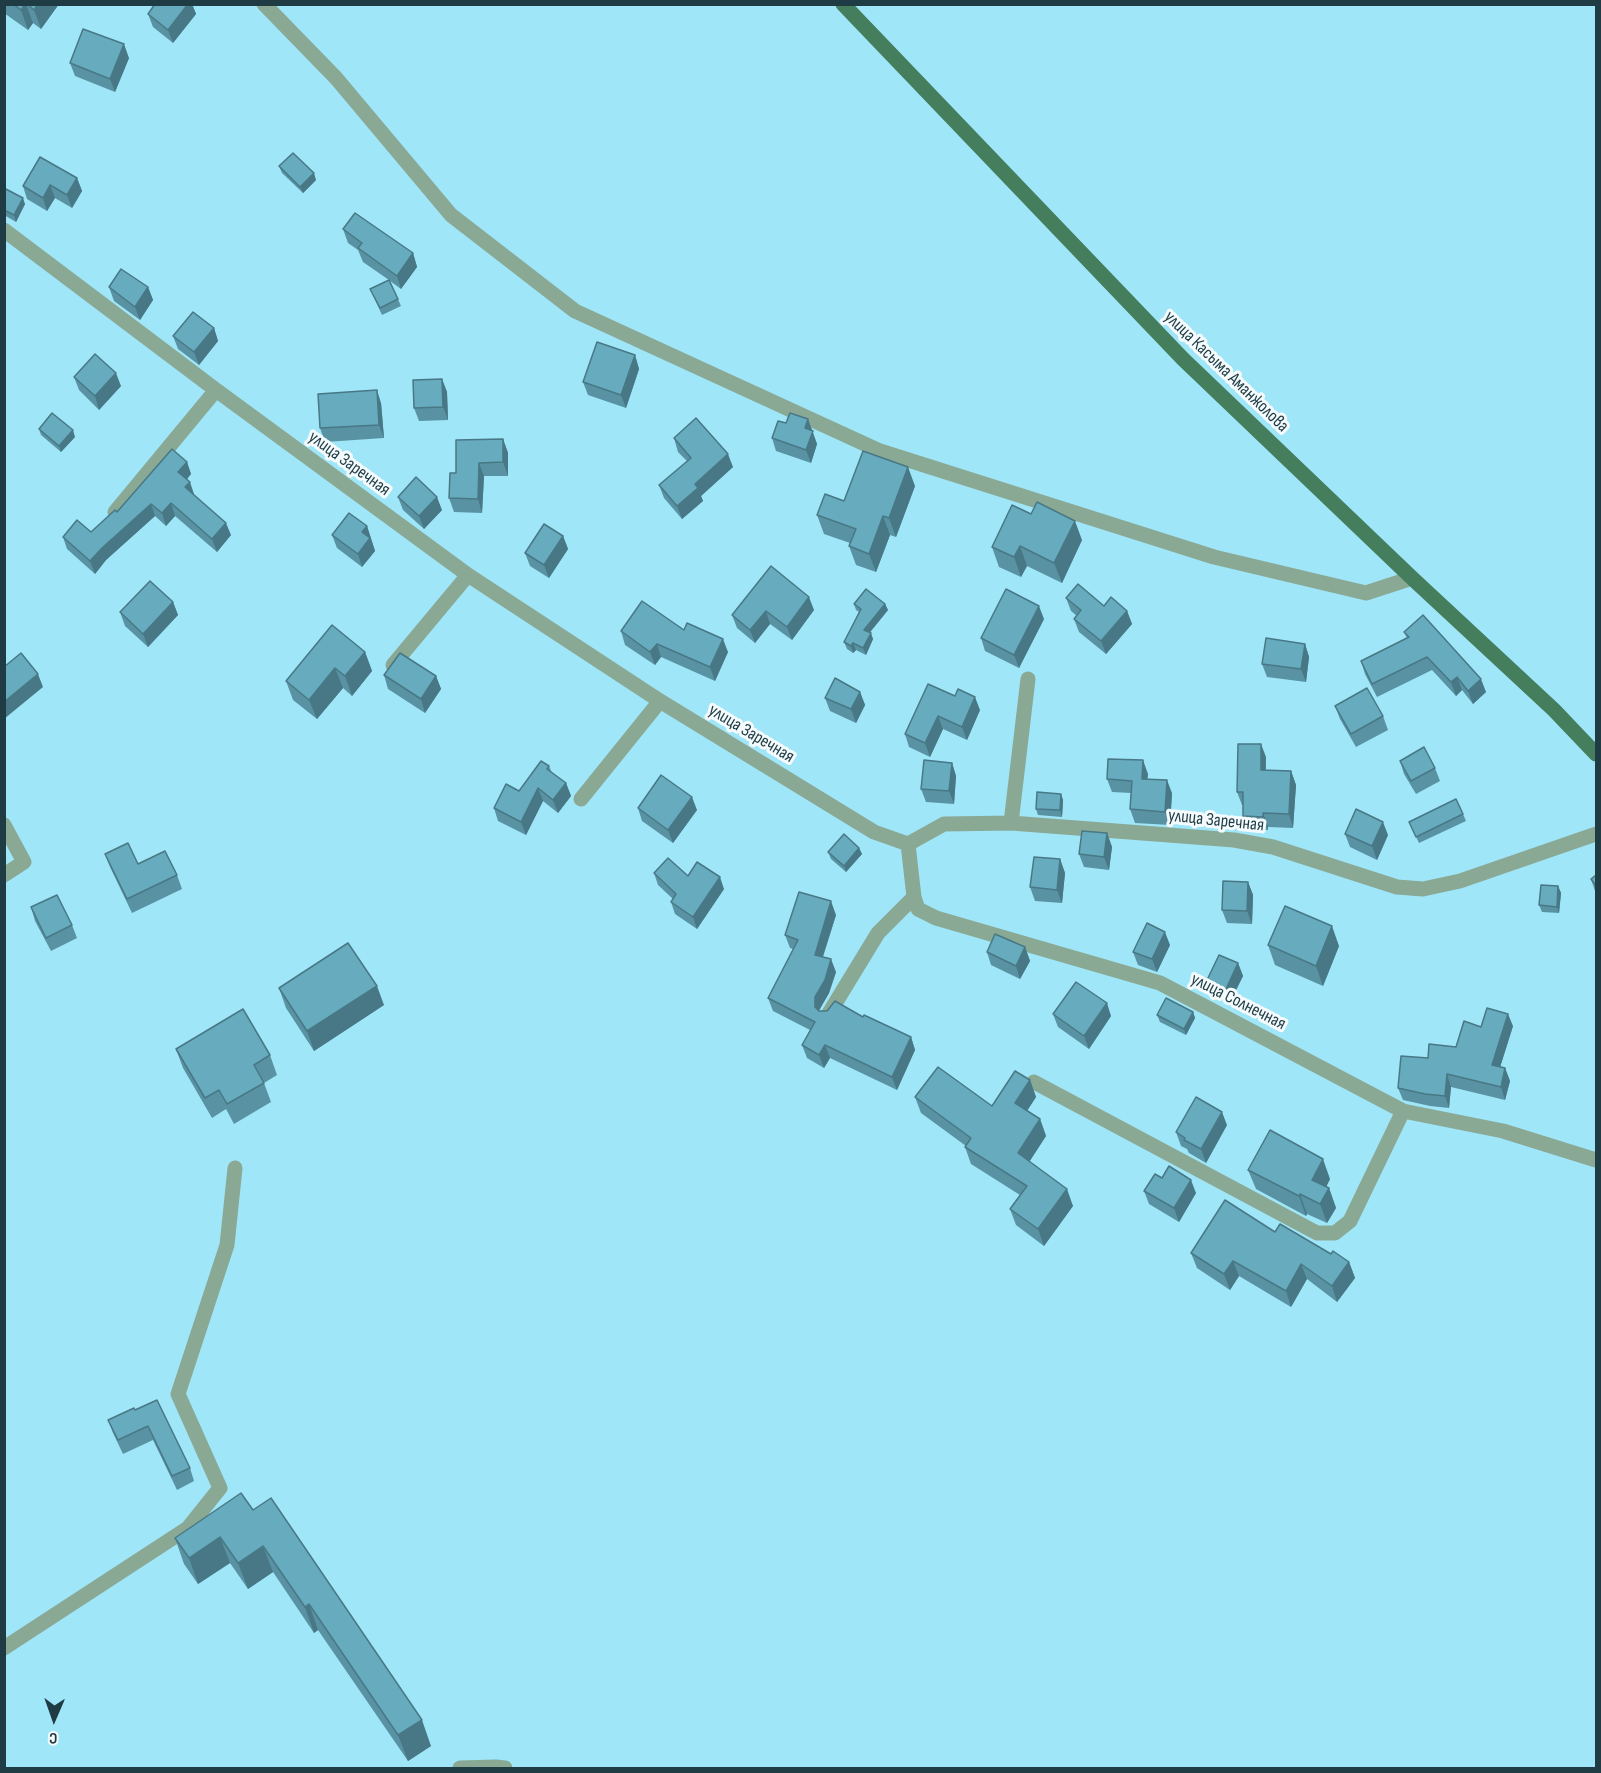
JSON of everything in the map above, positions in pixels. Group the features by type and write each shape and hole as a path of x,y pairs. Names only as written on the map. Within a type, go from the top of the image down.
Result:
{"main road":[{"name":"улица Касыма Аманжолова","path":"843,4 1183,359 1554,710 1596,754"}],"street":[{"path":"264,4 336,78 451,215 574,311 891,454 1214,557 1366,593 1412,578"},
{"name":"улица Заречная","path":"4,230 216,390 468,575 660,701 874,832 908,844 944,824 1011,823 1234,840 1273,847 1397,887 1423,889 1460,881 1596,834"},
{"path":"115,512 216,390"},
{"path":"393,665 468,575"},
{"path":"1011,823 1028,679"},
{"path":"581,799 660,701"},
{"path":"4,825 24,862 4,876"},
{"path":"828,1015 878,933 914,897 908,844"},
{"name":"улица Солнечная","path":"914,897 918,909 936,918 1160,983 1403,1111 1503,1131 1596,1160"},
{"path":"1034,1082 1317,1233 1335,1233 1350,1221 1403,1111"},
{"path":"4,1648 188,1528 220,1488 178,1394 227,1245 235,1168"},
{"path":"460,1768 505,1768"}],"building":[{"path":"13,4 25,4 21,10"},
{"path":"27,4 38,4 34,10"},
{"path":"155,4 188,4 168,30 148,14"},
{"path":"83,29 124,44 110,79 70,63"},
{"path":"293,153 314,173 300,187 279,166"},
{"path":"40,157 77,178 67,195 50,185 43,198 23,186"},
{"path":"4,188 23,198 14,215 4,210"},
{"path":"355,213 413,253 397,276 358,248 362,243 343,229"},
{"path":"121,269 148,287 135,307 109,287"},
{"path":"389,280 398,299 380,308 370,289"},
{"path":"193,312 214,328 194,352 173,336"},
{"path":"597,342 635,355 621,395 583,382"},
{"path":"95,354 116,373 95,396 74,377"},
{"path":"442,379 443,407 414,408 413,380"},
{"path":"377,390 379,425 320,428 318,394"},
{"path":"52,413 73,430 59,446 39,429"},
{"path":"790,413 808,419 805,428 813,431 806,450 772,438 778,421 786,423"},
{"path":"696,418 728,454 695,484 698,488 677,506 659,485 691,458 674,438"},
{"path":"503,439 503,462 479,463 478,499 449,498 450,473 456,473 456,440"},
{"path":"172,449 187,462 178,472 190,482 185,487 226,523 212,539 171,503 162,513 151,504 90,561 63,537 77,520 91,532 115,510 117,512"},
{"path":"863,451 908,467 889,518 883,516 869,554 849,546 856,529 817,515 825,494 844,501"},
{"path":"416,477 437,497 419,516 398,497"},
{"path":"1037,502 1075,521 1054,563 1020,546 1014,557 992,547 1012,505 1031,514"},
{"path":"349,513 367,526 362,532 370,538 358,554 332,535"},
{"path":"544,524 563,536 544,565 525,553"},
{"path":"771,566 809,597 787,627 766,611 750,630 732,615"},
{"path":"150,581 173,602 143,634 120,612"},
{"path":"1078,584 1104,606 1111,597 1127,611 1101,641 1074,619 1081,610 1066,598"},
{"path":"866,589 885,604 864,630 871,633 863,648 844,642 861,609 854,604"},
{"path":"1006,589 1039,606 1014,655 981,638"},
{"path":"642,601 684,630 687,623 723,639 710,667 657,644 650,652 621,631"},
{"path":"1423,615 1481,679 1468,691 1457,677 1451,682 1427,657 1372,684 1361,661 1409,637 1404,632"},
{"path":"332,625 365,652 345,676 335,668 309,700 286,681"},
{"path":"1266,638 1305,644 1301,669 1262,664"},
{"path":"21,653 38,674 4,702 4,667"},
{"path":"400,653 436,676 421,699 384,675"},
{"path":"835,678 860,692 851,709 825,698"},
{"path":"928,684 955,696 958,689 975,697 962,727 938,716 925,743 905,734"},
{"path":"1367,688 1383,716 1351,734 1335,706"},
{"path":"1238,744 1261,744 1261,770 1291,771 1289,814 1263,813 1263,817 1243,816 1243,792 1237,792"},
{"path":"1424,747 1435,768 1411,781 1400,761"},
{"path":"1108,759 1143,760 1142,779 1167,780 1165,812 1130,809 1132,781 1107,779"},
{"path":"924,760 952,763 949,791 921,789"},
{"path":"541,761 549,766 547,769 566,783 553,800 538,788 521,822 494,808 506,784 519,791"},
{"path":"661,775 692,797 668,830 638,808"},
{"path":"1037,792 1061,794 1060,810 1036,809"},
{"path":"1456,799 1463,814 1416,837 1409,822"},
{"path":"1356,809 1383,822 1372,846 1345,834"},
{"path":"1082,831 1107,833 1104,857 1079,854"},
{"path":"844,834 859,848 844,866 828,852"},
{"path":"128,843 138,864 165,851 177,875 127,899 105,854"},
{"path":"1034,857 1060,859 1057,890 1030,887"},
{"path":"668,858 688,876 697,862 720,877 693,917 671,902 676,894 654,873"},
{"path":"1596,875 1596,886 1591,879"},
{"path":"1223,881 1248,882 1247,911 1222,910"},
{"path":"1541,885 1558,886 1557,907 1539,905"},
{"path":"799,892 831,901 815,955 831,959 825,980 815,997 815,1007 819,1011 827,1011 835,1001 863,1017 864,1015 911,1037 892,1077 825,1045 819,1055 802,1045 815,1022 768,998 798,940 785,935"},
{"path":"57,895 72,925 46,938 31,907"},
{"path":"1285,906 1332,926 1316,966 1268,945"},
{"path":"1147,923 1165,932 1152,959 1133,952"},
{"path":"995,934 1025,947 1016,966 987,952"},
{"path":"348,943 377,986 307,1031 279,988"},
{"path":"1219,955 1238,963 1226,989 1207,980"},
{"path":"1076,982 1107,1003 1084,1036 1053,1014"},
{"path":"1166,998 1193,1012 1184,1029 1157,1015"},
{"path":"1487,1008 1508,1014 1492,1065 1505,1068 1501,1087 1447,1074 1445,1096 1398,1088 1401,1056 1428,1058 1429,1044 1456,1047 1464,1021 1481,1027"},
{"path":"243,1009 270,1055 254,1065 264,1083 227,1104 219,1090 205,1098 176,1049"},
{"path":"938,1067 992,1106 1015,1071 1030,1080 1015,1103 1040,1119 1018,1153 1067,1189 1038,1229 1010,1209 1027,1186 965,1147 971,1138 915,1097"},
{"path":"1196,1097 1222,1112 1201,1149 1184,1140 1185,1138 1176,1132"},
{"path":"1270,1130 1323,1159 1312,1180 1329,1188 1320,1204 1248,1170"},
{"path":"1169,1166 1191,1180 1174,1208 1144,1191 1155,1174 1162,1178"},
{"path":"1225,1200 1275,1232 1280,1224 1331,1254 1333,1251 1349,1262 1332,1286 1301,1264 1286,1291 1233,1261 1224,1274 1191,1253"},
{"path":"157,1400 190,1468 172,1476 148,1426 118,1440 108,1420"},
{"path":"241,1493 253,1510 271,1498 422,1720 398,1735 309,1604 305,1607 263,1546 238,1563 220,1537 189,1558 175,1538"}]}
